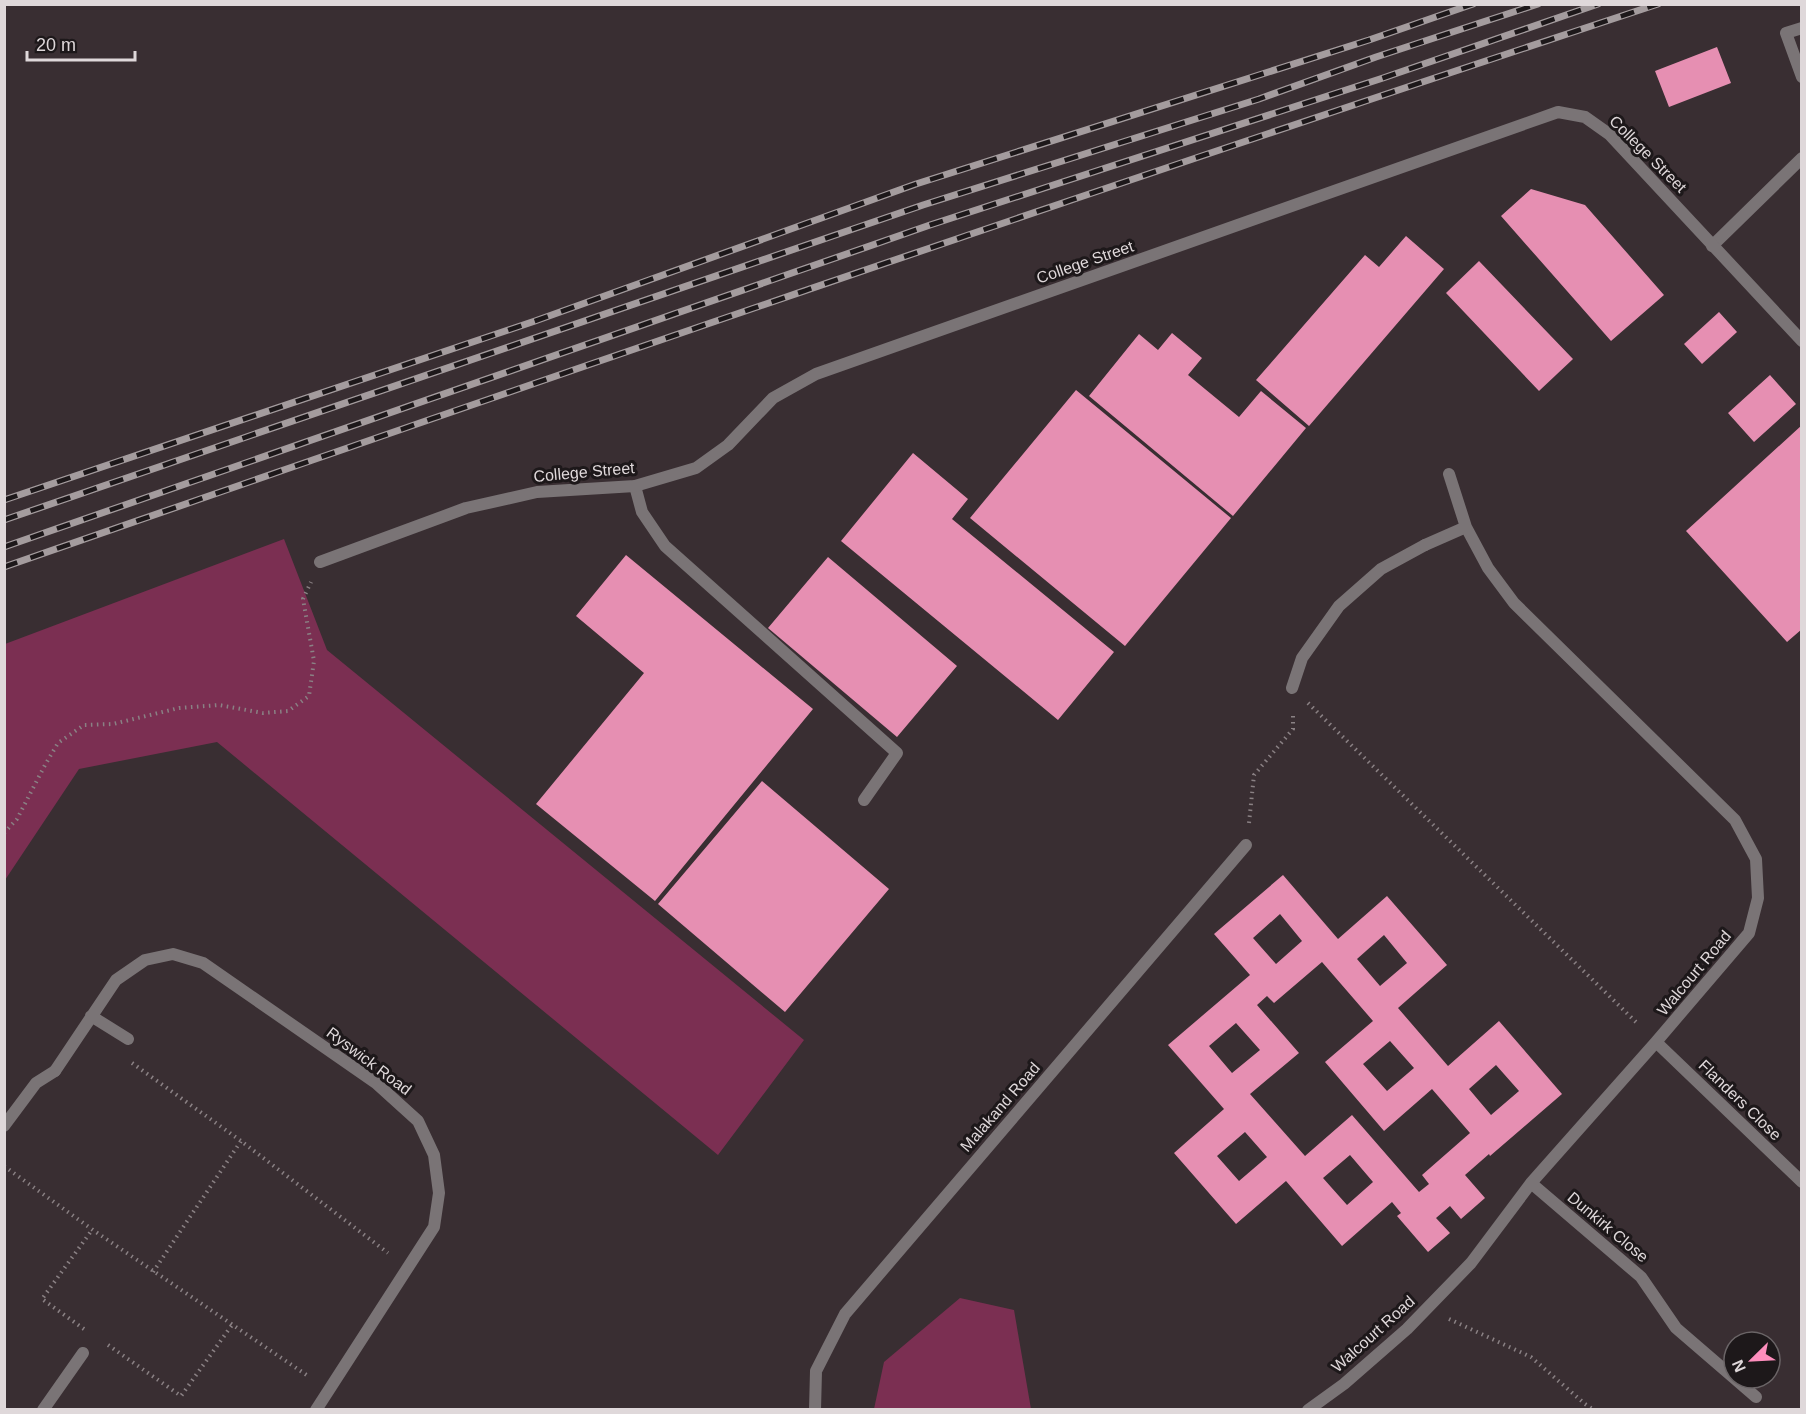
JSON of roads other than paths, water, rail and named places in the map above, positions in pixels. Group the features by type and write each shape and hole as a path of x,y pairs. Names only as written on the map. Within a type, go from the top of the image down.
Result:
{"street":[{"path":"1802,28 1786,33 1802,77"},
{"name":"College Street","path":"320,562 466,508 537,492 635,486 696,468 729,446 773,399 816,374 1558,112 1585,117 1609,134 1802,341"},
{"path":"1712,246 1802,158"},
{"name":"Walcourt Road","path":"1308,1410 1344,1384 1407,1329 1471,1263 1531,1183 1749,933 1758,898 1756,859 1735,820 1514,603 1488,568 1466,527 1449,474"},
{"path":"635,486 642,512 665,546 897,753 864,800"},
{"path":"1292,688 1302,658 1339,606 1381,569 1425,545 1466,527"},
{"name":"Malakand Road","path":"815,1410 816,1371 845,1314 1246,845"},
{"name":"Ryswick Road","path":"4,1126 36,1083 55,1071 116,980 145,960 173,954 203,963 376,1083 417,1120 434,1155 439,1193 434,1227 316,1410"},
{"path":"91,1016 129,1040"},
{"name":"Flanders Close","path":"1656,1042 1802,1182"},
{"name":"Dunkirk Close","path":"1531,1183 1641,1277 1676,1328 1722,1368"},
{"path":"43,1410 82,1353"},
{"name":"Dunkirk Close","path":"1748,1390 1756,1397"}],"railway":[{"path":"4,500 535,321 916,184 1369,40 1473,4"},
{"path":"4,520 923,205 1259,99 1376,57 1538,4"},
{"path":"4,547 930,225 1383,78 1598,4"},
{"path":"4,567 830,282 1658,4"}]}
